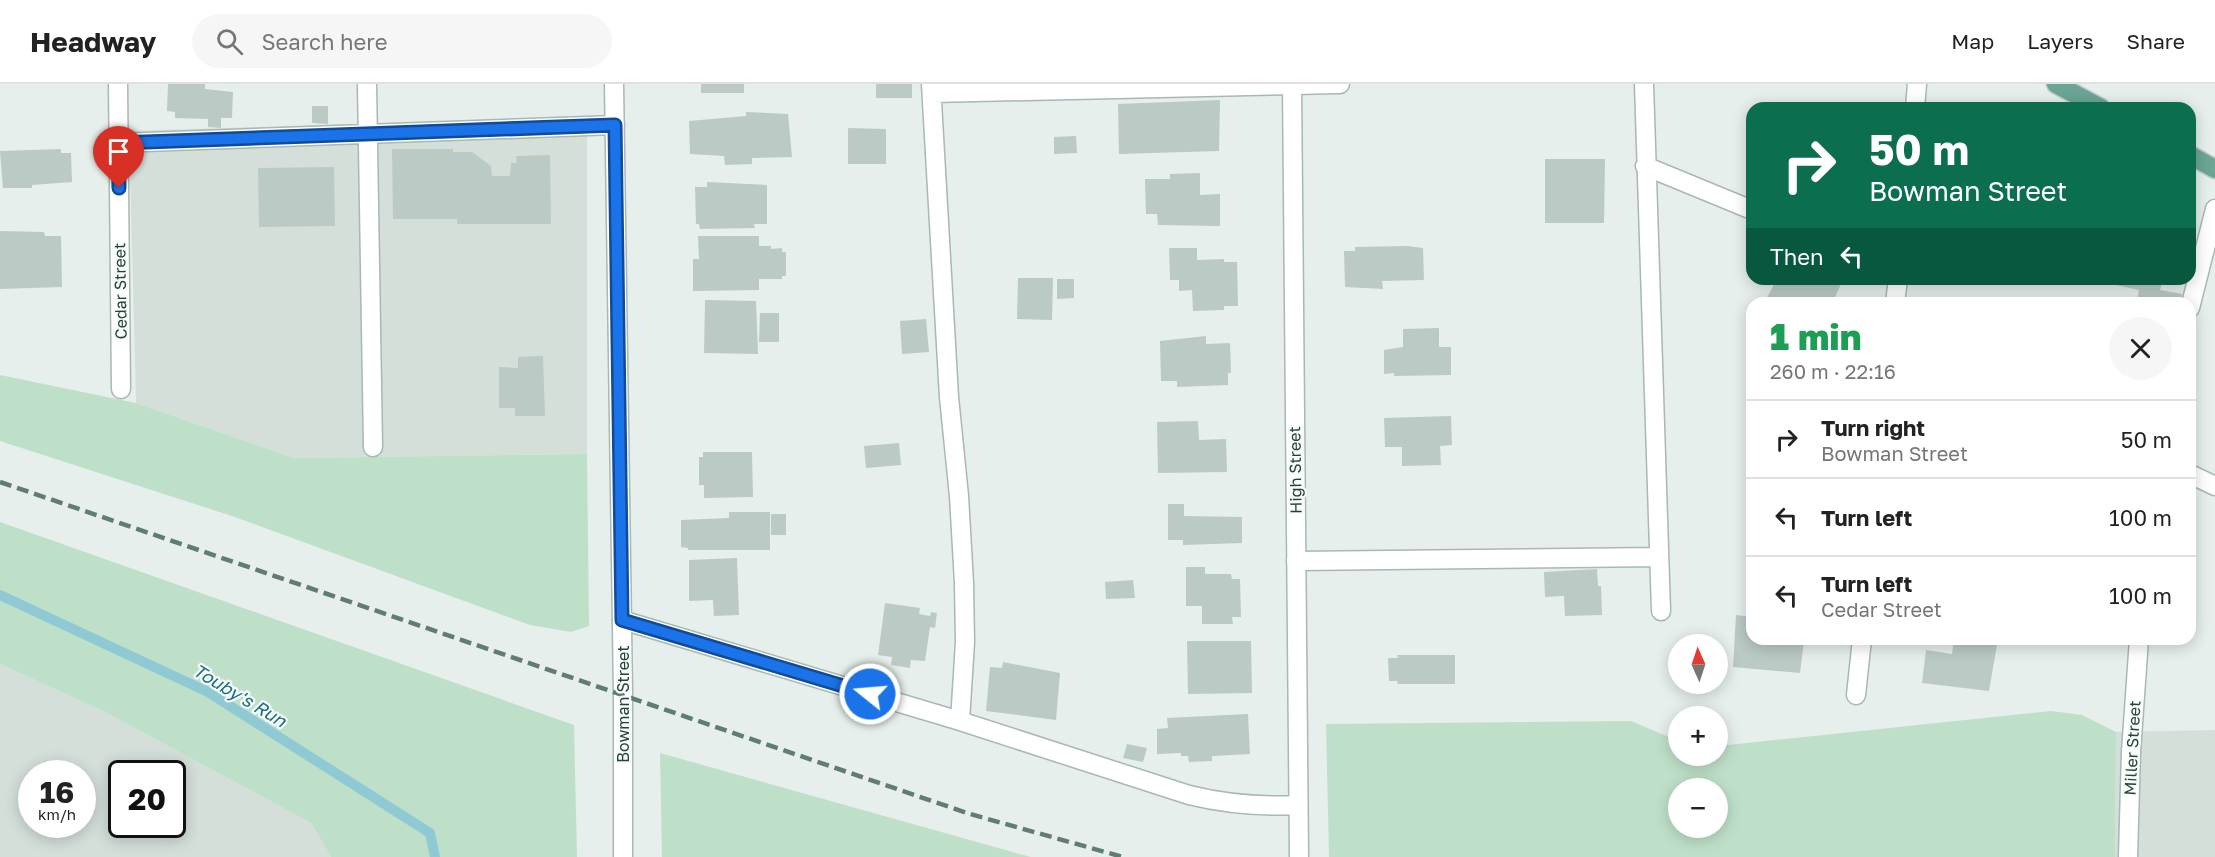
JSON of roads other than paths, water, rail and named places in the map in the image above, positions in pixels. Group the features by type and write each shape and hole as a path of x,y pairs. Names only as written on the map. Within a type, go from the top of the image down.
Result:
{"main road":[{"path":"2056,84 2090,102"},
{"path":"2196,158 2215,169"}],"street":[{"name":"Cedar Street","path":"118,84 121,389"},
{"path":"367,84 373,447"},
{"name":"Bowman Street","path":"614,84 623,857"},
{"name":"High Street","path":"1292,84 1299,857"},
{"path":"960,721 965,642 963,573 949,398 932,89 1340,84"},
{"path":"1644,84 1661,611"},
{"path":"1916,102 1917,84"},
{"path":"118,143 615,125"},
{"path":"1645,166 1746,208"},
{"path":"2196,284 2215,210"},
{"path":"2196,477 2215,486"},
{"path":"1296,561 1659,557"},
{"path":"622,620 960,721 1189,795 1225,804 1263,807 1299,804"},
{"path":"1856,695 1861,645"},
{"name":"Miller Street","path":"2128,857 2129,775 2139,645"}],"waterway":[{"name":"Touby's Run","path":"0,595 208,692 430,833 435,857"}],"railway":[{"path":"0,482 970,814 1123,857"}]}
